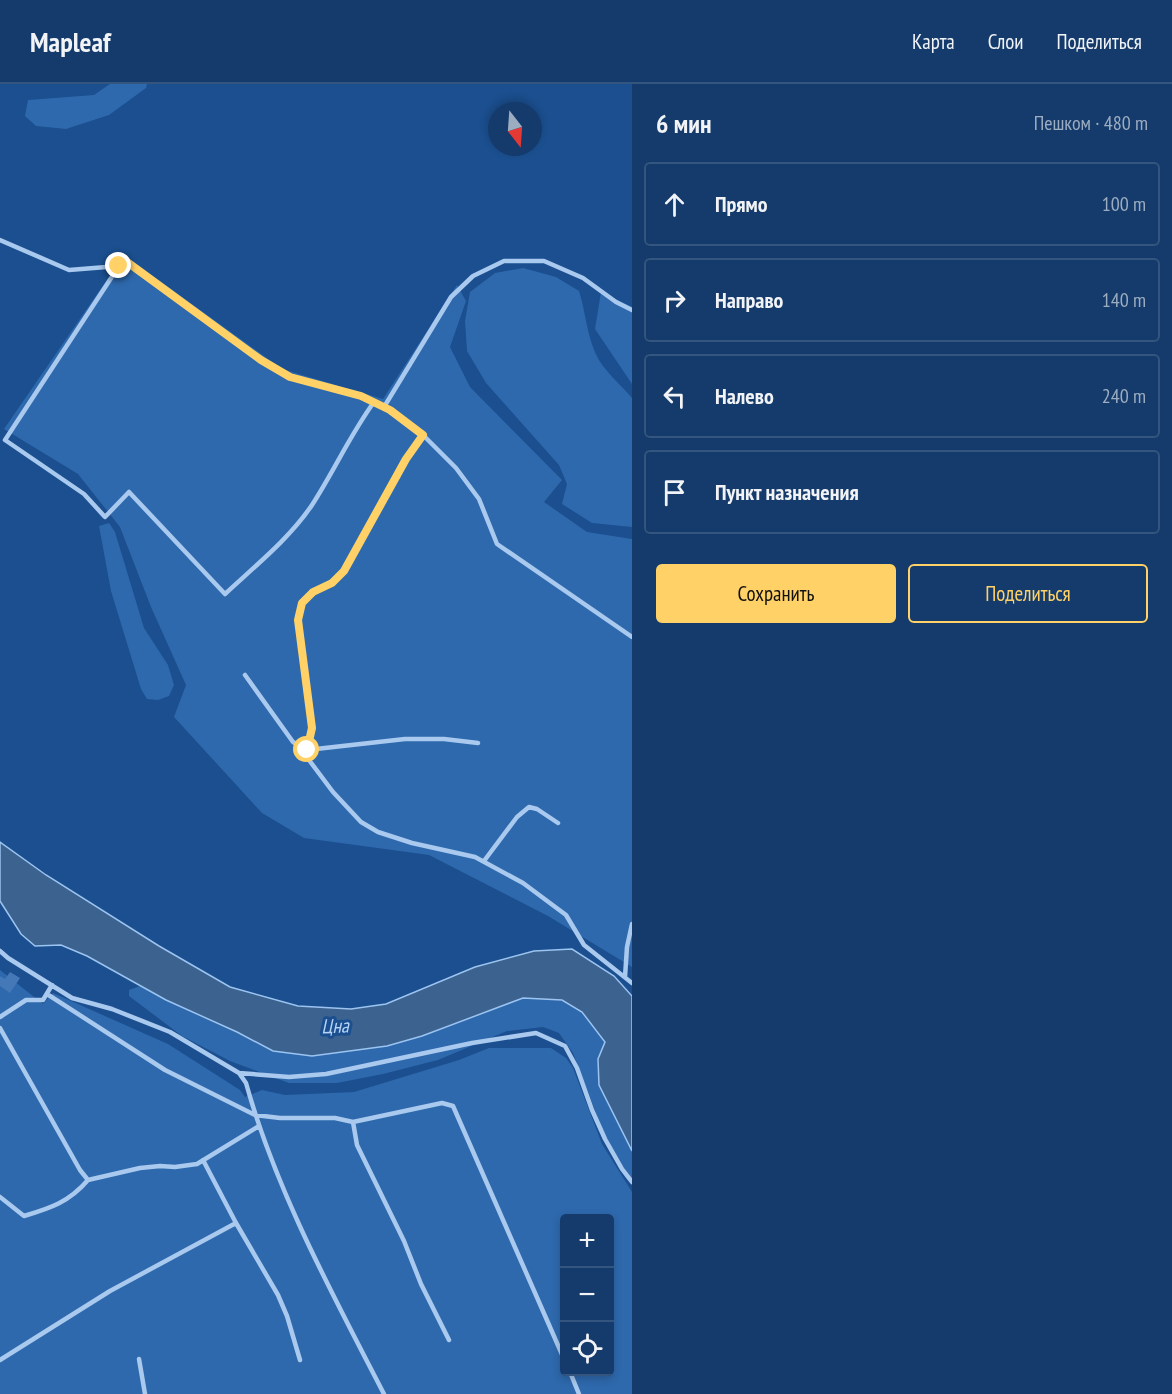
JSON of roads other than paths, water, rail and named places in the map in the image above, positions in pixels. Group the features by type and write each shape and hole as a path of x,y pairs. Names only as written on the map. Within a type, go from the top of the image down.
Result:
{"lane":[{"path":"0,240 69,270 119,266 127,262 261,360 290,377 361,396 384,407 423,435 456,468 478,499 497,544 632,637"},
{"path":"384,407 452,297 473,276 504,261 544,261 583,278 616,302 632,310"},
{"path":"119,266 4,440 84,494 105,517 129,492 225,594 290,532 311,505 374,402"},
{"path":"423,435 406,459 344,571 332,583 313,592 302,603 298,620 312,728 306,756 333,792 361,822 378,832 404,840 475,856 523,883 566,915 584,945 632,983"},
{"path":"245,675 293,742 307,750 405,739 444,739 478,743"},
{"path":"484,861 517,817 529,807 537,809 558,823"},
{"path":"625,977 627,947 632,924"},
{"path":"0,951 72,998 112,1009 170,1032 239,1072 290,1077 326,1074 472,1043 536,1033 565,1046 577,1068 605,1139 632,1182"},
{"path":"0,1017 26,1000 43,1000 52,986"},
{"path":"47,994 165,1070 255,1115 280,1118 335,1118 353,1122 442,1103 453,1106 560,1350"},
{"path":"0,1028 80,1170 88,1180"},
{"path":"239,1072 246,1083 255,1115 280,1180 384,1394"},
{"path":"353,1122 357,1145 449,1340"},
{"path":"0,1197 24,1216 52,1208 76,1194 88,1180 140,1168 197,1164 259,1126"},
{"path":"202,1160 278,1295 300,1360"},
{"path":"0,1360 110,1291 236,1223"},
{"path":"139,1359 145,1394"},
{"path":"572,1376 579,1394"}],"water":[{"name":"Цна","path":"0,842 46,875 159,946 230,987 298,1006 351,1009 386,1004 475,967 534,951 572,949 614,976 632,996 632,1151 599,1085 598,1059 605,1042 582,1012 562,1000 523,998 422,1036 387,1046 312,1056 273,1051 166,1000 87,956 61,945 35,946 21,934 0,901"}]}
